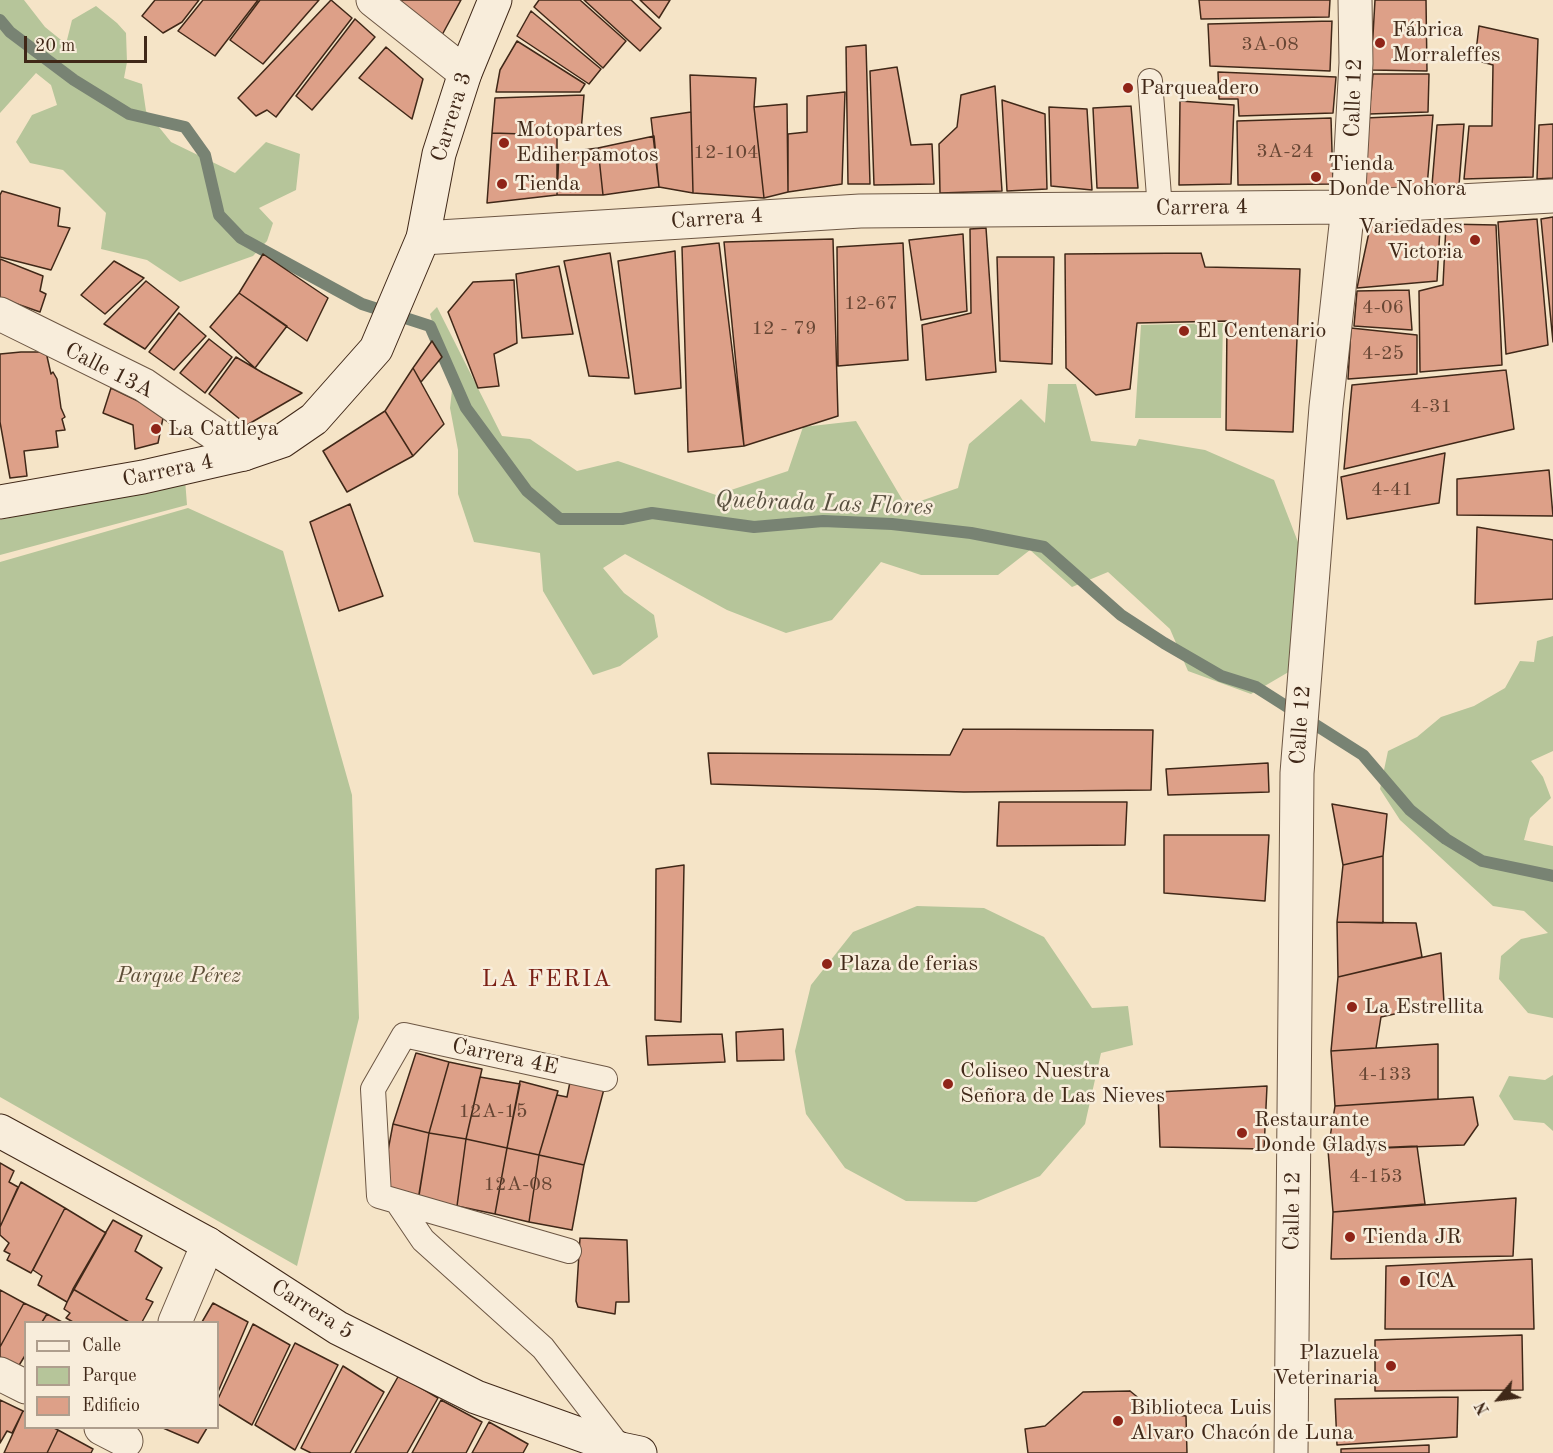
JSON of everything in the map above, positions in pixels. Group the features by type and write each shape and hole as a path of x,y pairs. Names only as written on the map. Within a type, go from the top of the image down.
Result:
{"street":[{"path":"373,0 465,73"},
{"name":"Carrera 3","path":"423,238 439,154 465,73 495,0"},
{"name":"Calle 12","path":"1291,1453 1297,773 1310,590 1348,207 1356,63 1355,0"},
{"name":"Carrera 4","path":"0,502 143,477 244,454 282,441 314,419 376,349 423,238 860,210 1348,207 1553,196"},
{"name":"Calle 13A","path":"0,314 144,385 244,454"},
{"name":"Carrera 5","path":"0,1131 208,1244 338,1328 465,1392 631,1451"},
{"path":"177,1321 208,1244"},
{"path":"0,1374 24,1386"}],"lane":[{"path":"1150,81 1160,208"},
{"name":"Carrera 4E","path":"388,1200 373,1089 404,1035 605,1080"},
{"path":"388,1200 569,1251"},
{"path":"388,1200 423,1240 543,1348 631,1451"}],"green space":[{"path":"0,0 24,0 45,27 66,44 72,20 96,6 117,23 126,33 127,62 124,78 142,84 146,111 171,142 235,173 266,142 300,154 296,190 259,208 273,223 267,241 253,256 180,282 147,260 101,249 106,213 63,170 30,163 16,142 32,115 57,105 51,85 36,73 0,113"},
{"path":"437,307 502,436 530,439 577,471 618,461 716,495 788,471 803,427 856,421 906,506 958,488 969,444 1021,399 1045,423 1048,384 1076,384 1091,441 1136,446 1139,439 1205,450 1274,480 1303,555 1292,670 1251,694 1188,671 1170,629 1108,572 1072,587 1030,550 998,575 921,575 881,562 832,620 786,633 727,610 625,554 603,568 624,593 654,615 658,637 620,666 593,675 543,591 540,553 474,542 458,494 458,450 450,408 452,390 430,314"},
{"path":"1223,323 1221,418 1135,418 1141,325"},
{"path":"185,479 187,505 0,555 0,520"},
{"name":"Parque Pérez","path":"188,508 283,551 352,795 359,1018 297,1266 0,1097 0,562"},
{"path":"1553,636 1553,751 1531,761 1543,777 1551,798 1530,818 1524,840 1553,846 1553,1018 1528,1013 1499,979 1501,956 1521,939 1548,933 1524,911 1493,906 1400,820 1380,789 1388,751 1417,737 1441,717 1474,706 1505,688 1520,661 1534,662 1537,641"},
{"name":"Coliseo Nuestra Señora de Las Nieves","path":"917,906 984,908 1044,937 1092,1008 1128,1006 1133,1045 1101,1053 1085,1124 1040,1176 976,1202 906,1201 845,1168 806,1114 795,1051 811,985 853,932"},
{"path":"1553,1075 1553,1131 1544,1123 1514,1120 1499,1096 1509,1076 1545,1080"}],"building":[{"path":"155,0 199,0 182,22 163,33 142,16"},
{"path":"203,0 258,0 215,56 178,31"},
{"path":"260,0 319,0 263,64 230,40"},
{"path":"331,0 352,18 276,117 267,110 256,116 238,98"},
{"path":"396,0 461,0 442,35"},
{"path":"539,0 580,0 626,41 603,68 534,7"},
{"path":"584,0 631,0 661,28 640,51"},
{"path":"640,0 670,0 659,18"},
{"path":"1199,0 1330,0 1329,17 1201,19"},
{"path":"1375,0 1426,0 1427,71 1371,70"},
{"path":"531,11 601,69 589,84 517,36"},
{"path":"355,19 375,37 312,110 296,96"},
{"path":"1332,21 1330,71 1210,66 1208,24"},
{"path":"1479,26 1538,39 1533,177 1464,179 1469,126 1492,126 1493,65 1475,60"},
{"path":"517,41 585,84 580,92 496,92 500,70"},
{"path":"866,45 870,184 848,184 846,47"},
{"path":"386,47 423,79 412,119 359,78"},
{"path":"897,67 911,145 932,144 934,184 874,185 870,71"},
{"path":"1218,72 1336,77 1333,113 1239,116 1238,99 1219,99"},
{"path":"1373,74 1429,74 1428,112 1369,114"},
{"path":"690,75 756,78 754,107 764,198 693,193"},
{"path":"995,86 1002,191 940,193 939,144 957,127 961,95"},
{"path":"845,92 842,184 788,192 788,134 807,132 807,96"},
{"path":"584,95 581,132 557,135 492,133 495,98"},
{"path":"1002,100 1045,114 1047,189 1007,191"},
{"path":"1180,101 1234,105 1231,184 1179,185"},
{"path":"787,104 788,192 764,198 754,107"},
{"path":"1131,106 1138,188 1097,188 1093,108"},
{"path":"1049,107 1087,109 1092,190 1051,186"},
{"path":"691,112 693,193 659,187 651,118"},
{"path":"1433,115 1427,187 1365,193 1365,118"},
{"path":"1331,118 1333,184 1238,185 1237,121"},
{"path":"1464,124 1459,185 1432,185 1437,125"},
{"path":"1553,124 1553,178 1537,179 1539,125"},
{"path":"492,133 557,135 557,195 487,203"},
{"path":"654,136 659,187 603,195 598,148"},
{"path":"598,148 603,195 557,195 559,153"},
{"path":"2,191 60,208 58,226 70,228 51,270 0,257 0,195"},
{"path":"1553,217 1553,342 1541,219"},
{"path":"1537,219 1548,345 1506,354 1498,222"},
{"path":"1371,223 1440,228 1437,281 1357,288"},
{"path":"1446,224 1496,225 1502,365 1420,372 1419,291 1443,285"},
{"path":"986,228 996,372 926,380 922,325 971,313 970,229"},
{"path":"963,234 967,311 921,320 909,240"},
{"path":"833,239 838,416 744,446 724,242"},
{"path":"719,243 744,446 688,452 682,247"},
{"path":"903,243 908,360 838,366 837,247"},
{"path":"675,251 681,388 635,394 618,261"},
{"path":"610,253 629,378 589,376 564,261"},
{"path":"1201,253 1205,267 1300,269 1293,432 1226,430 1227,321 1137,323 1130,389 1096,395 1066,368 1065,254"},
{"path":"263,254 328,298 307,341 239,293"},
{"path":"997,257 1054,257 1052,364 1000,361"},
{"path":"0,259 43,276 40,291 46,294 40,312 0,298"},
{"path":"114,261 144,278 105,314 81,295"},
{"path":"559,266 573,334 522,338 516,274"},
{"path":"514,280 517,343 494,354 499,386 478,388 448,312 473,282"},
{"path":"146,281 179,307 145,349 104,324"},
{"path":"1409,290 1412,330 1354,326 1357,291"},
{"path":"239,293 287,326 255,368 210,327"},
{"path":"179,313 206,336 174,370 149,352"},
{"path":"1351,328 1417,335 1417,374 1348,379"},
{"path":"209,339 232,357 205,393 180,373"},
{"path":"432,341 442,357 421,382 413,368"},
{"path":"46,352 51,374 53,372 57,379 61,408 65,417 62,419 65,430 56,431 58,447 24,451 27,476 10,478 0,422 0,354"},
{"path":"236,357 302,393 247,425 209,394"},
{"path":"413,368 444,424 413,456 385,411"},
{"path":"1506,370 1514,429 1344,469 1352,385"},
{"path":"111,388 140,402 163,418 158,443 135,449 133,425 103,413"},
{"path":"385,411 413,456 347,492 323,451"},
{"path":"1445,453 1439,503 1347,519 1341,477"},
{"path":"1549,470 1553,516 1457,515 1457,479"},
{"path":"350,504 383,596 339,611 310,522"},
{"path":"1477,527 1553,540 1553,599 1475,604"},
{"path":"963,729 1153,730 1151,790 964,792 711,784 708,753 950,755"},
{"path":"1268,763 1269,792 1168,795 1166,769"},
{"path":"999,802 1127,802 1125,845 997,846"},
{"path":"1332,804 1387,814 1383,856 1343,865"},
{"path":"1164,835 1269,835 1265,901 1164,893"},
{"path":"1383,856 1383,923 1337,922 1343,865"},
{"path":"684,865 681,1022 655,1020 656,869"},
{"path":"1337,922 1416,923 1422,957 1338,977"},
{"path":"1441,953 1444,1003 1381,1017 1376,1048 1331,1051 1338,977"},
{"path":"783,1029 784,1060 737,1061 736,1032"},
{"path":"722,1034 725,1062 648,1065 646,1036"},
{"path":"1438,1044 1438,1099 1335,1106 1331,1051"},
{"path":"416,1053 449,1062 429,1133 393,1124"},
{"path":"449,1062 482,1069 466,1139 429,1133"},
{"path":"480,1077 520,1084 507,1148 466,1139"},
{"path":"520,1081 558,1091 539,1155 507,1148"},
{"path":"570,1082 604,1089 584,1165 539,1155 557,1095 567,1097"},
{"path":"1267,1086 1264,1149 1160,1147 1158,1092"},
{"path":"1473,1097 1478,1125 1464,1145 1328,1150 1335,1106"},
{"path":"393,1124 429,1133 418,1202 380,1193"},
{"path":"429,1133 466,1139 457,1206 418,1200"},
{"path":"466,1139 507,1148 495,1214 457,1206"},
{"path":"1417,1146 1425,1204 1333,1212 1328,1150"},
{"path":"507,1148 539,1155 529,1222 495,1214"},
{"path":"539,1155 584,1165 572,1230 529,1222"},
{"path":"0,1163 14,1171 9,1182 18,1187 0,1227"},
{"path":"21,1182 65,1208 31,1273 7,1260 10,1254 4,1251 9,1243 0,1235 0,1227"},
{"path":"1516,1198 1513,1256 1331,1259 1333,1212"},
{"path":"65,1208 106,1233 67,1302 38,1285 42,1276 33,1270"},
{"path":"113,1220 142,1236 135,1251 162,1268 146,1299 153,1302 143,1321 127,1321 73,1289"},
{"path":"580,1238 627,1240 629,1302 616,1302 615,1314 578,1307 576,1301"},
{"path":"1532,1259 1534,1329 1385,1329 1386,1266"},
{"path":"73,1289 127,1321 71,1321 66,1318 70,1313 64,1309"},
{"path":"0,1290 24,1303 0,1347"},
{"path":"24,1303 47,1314 43,1321 24,1321 24,1357 18,1367 0,1357 0,1347"},
{"path":"213,1303 248,1322 219,1390 219,1321 203,1321"},
{"path":"47,1314 60,1321 43,1321"},
{"path":"253,1324 290,1345 252,1425 219,1405 219,1397"},
{"path":"1522,1335 1523,1390 1375,1391 1375,1340"},
{"path":"295,1343 338,1365 295,1450 255,1425"},
{"path":"343,1366 384,1392 350,1453 311,1453 301,1448"},
{"path":"399,1375 438,1398 407,1453 355,1453"},
{"name":"Biblioteca Luis Alvaro Chacón de Luna","path":"1130,1391 1157,1413 1186,1416 1187,1453 1028,1453 1025,1429 1045,1426 1083,1392"},
{"path":"1458,1397 1457,1437 1337,1445 1335,1399"},
{"path":"0,1400 23,1411 12,1433 7,1431 0,1443"},
{"path":"441,1400 482,1422 466,1453 412,1453"},
{"path":"23,1411 24,1429 58,1430 47,1453 4,1453"},
{"path":"489,1422 528,1444 523,1453 472,1453"},
{"path":"165,1429 206,1429 198,1443"},
{"path":"58,1430 93,1449 91,1453 47,1453"},
{"path":"1429,1445 1429,1453 1341,1453 1341,1449"}],"waterway":[{"name":"Quebrada Las Flores","path":"0,20 10,32 74,80 129,114 185,127 205,155 219,215 241,238 362,304 430,326 466,408 527,491 560,519 622,519 652,513 754,527 823,521 892,524 971,533 1044,547 1121,615 1221,676 1256,687 1363,755 1410,810 1446,839 1482,861 1553,876"}],"place":[{"name":"Fábrica Morraleffes","path":"1380,43"},
{"name":"Parqueadero","path":"1128,88"},
{"name":"Motopartes Ediherpamotos","path":"504,143"},
{"name":"Tienda Donde Nohora","path":"1316,177"},
{"name":"Tienda","path":"502,184"},
{"name":"Variedades Victoria","path":"1475,240"},
{"name":"El Centenario","path":"1184,331"},
{"name":"La Cattleya","path":"156,429"},
{"name":"Plaza de ferias","path":"827,964"},
{"name":"La Estrellita","path":"1352,1007"},
{"name":"Coliseo Nuestra Señora de Las Nieves","path":"948,1084"},
{"name":"Restaurante Donde Gladys","path":"1242,1133"},
{"name":"Tienda JR","path":"1350,1237"},
{"name":"ICA","path":"1405,1281"},
{"name":"Plazuela Veterinaria","path":"1391,1366"},
{"name":"Biblioteca Luis Alvaro Chacón de Luna","path":"1118,1421"}],"district":[{"name":"LA FERIA","path":"547,980"}]}
